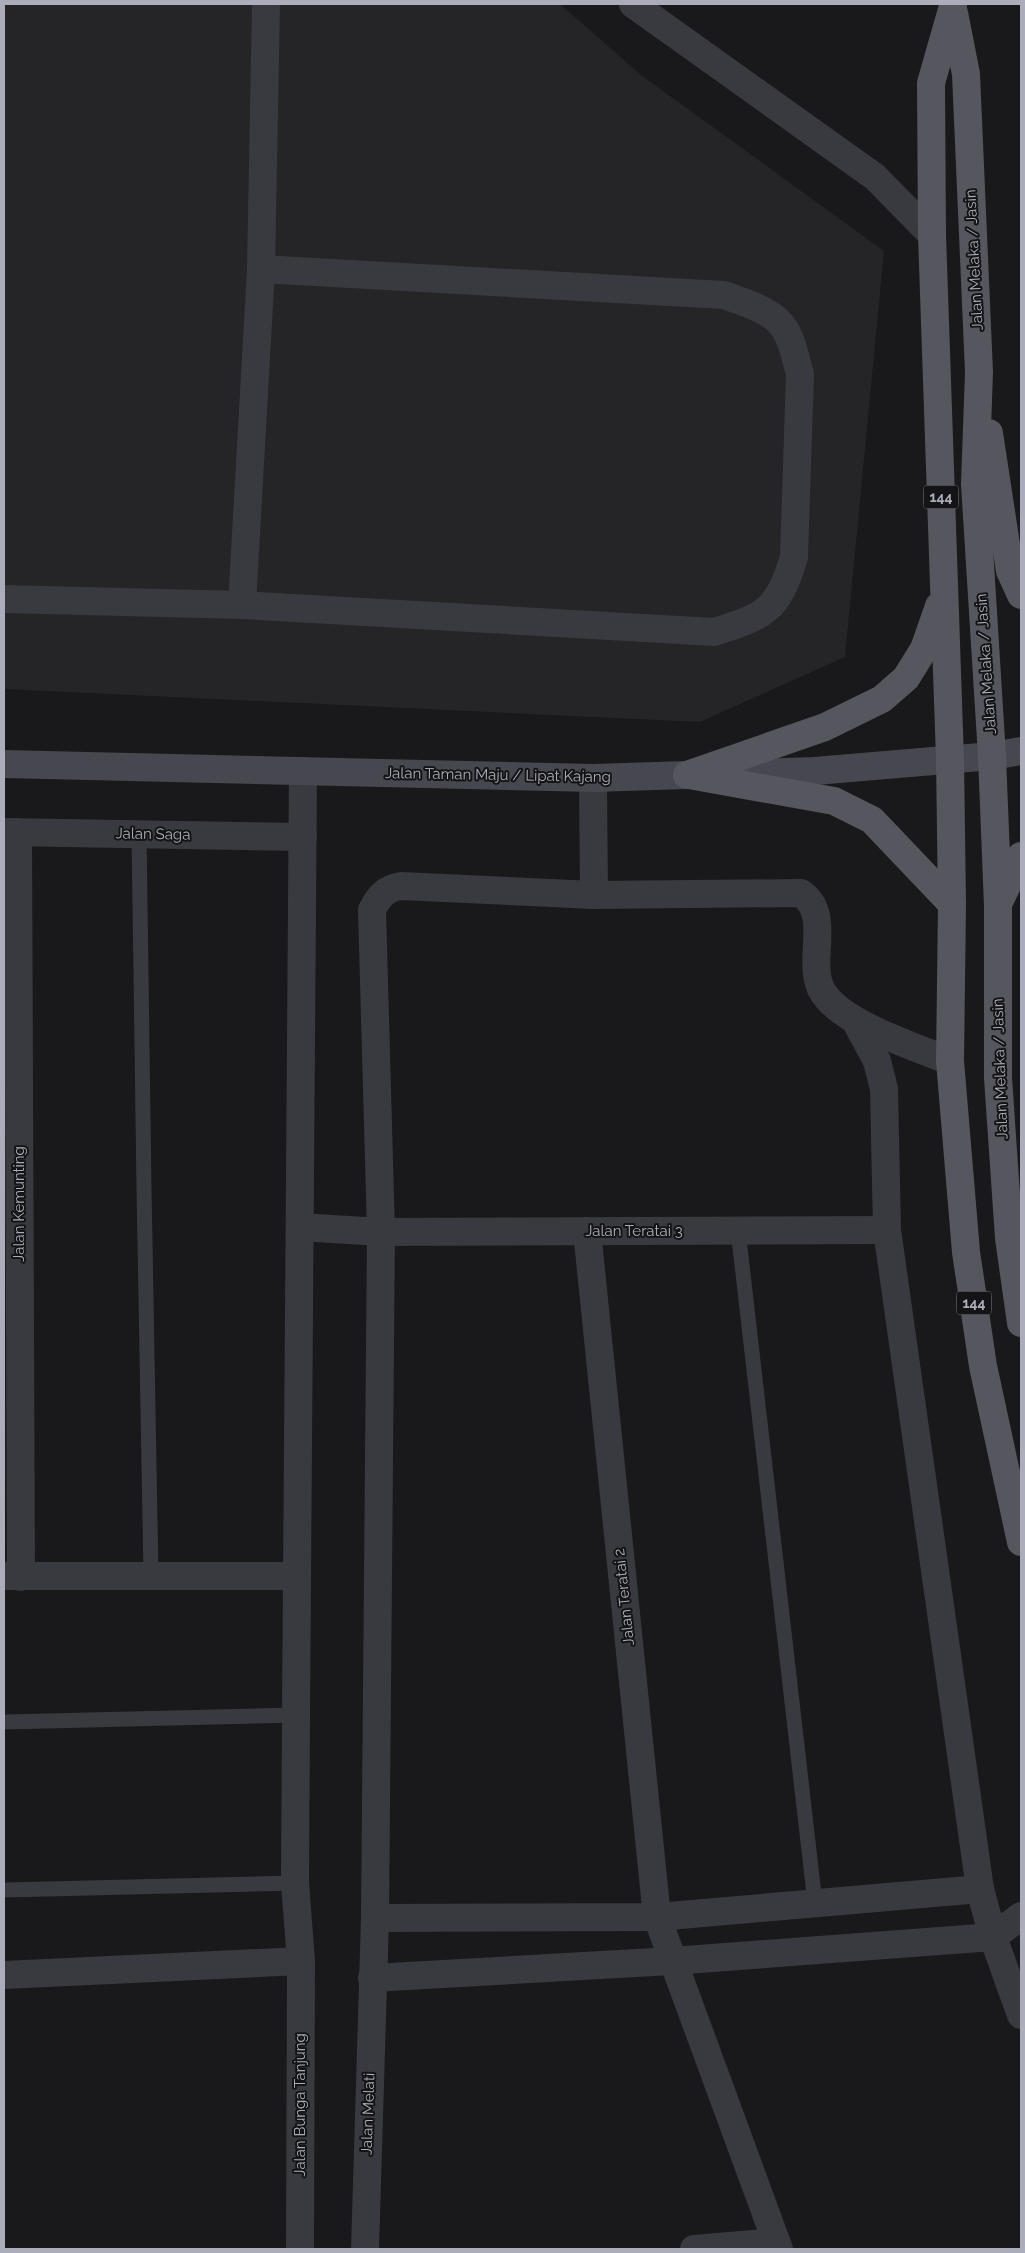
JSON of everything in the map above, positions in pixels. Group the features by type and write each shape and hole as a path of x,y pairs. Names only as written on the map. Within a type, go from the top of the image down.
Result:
{"main road":[{"name":"Jalan Melaka / Jasin","path":"952,904 950,759 932,235 931,83 953,5"},
{"name":"Jalan Melaka / Jasin","path":"953,5 966,74 979,372 975,484 992,756 998,906 998,1078 1009,1238 1021,1323"},
{"path":"979,372 1010,571 1021,595"},
{"path":"687,775 824,726 882,700 906,678 924,649 944,591"},
{"name":"Jalan Taman Maju / Lipat Kajang","path":"4,764 593,778 816,771 992,756 1021,751"},
{"path":"687,775 834,801 849,808 872,820 952,904"},
{"path":"998,906 1021,856"},
{"name":"144","path":"952,904 950,1061 967,1262 983,1366 1021,1542"}],"street":[{"path":"242,605 261,269 266,4"},
{"path":"633,4 874,178 932,235"},
{"path":"4,599 242,605 714,632 746,622 769,609 786,585 794,557 800,374 793,348 780,323 754,306 724,295 261,269"},
{"name":"Jalan Bunga Tanjung","path":"300,2249 300,1961 296,1883 296,1576 303,771"},
{"path":"593,778 594,894"},
{"name":"Jalan Saga","path":"11,832 303,837"},
{"name":"Jalan Kemunting","path":"11,832 12,1576"},
{"name":"Jalan Melati","path":"365,2249 374,1918 381,1232 372,910 383,892 401,886 594,894 801,893 809,898 814,907 816,917 816,969 822,990 837,1007 856,1022"},
{"path":"856,1022 950,1061"},
{"path":"856,1022 877,1061 884,1089 886,1230 980,1889 993,1937 1021,2015"},
{"name":"Jalan Teratai 3","path":"300,1227 381,1232 886,1230"},
{"name":"Jalan Teratai 2","path":"587,1231 657,1918 777,2246"},
{"path":"12,1576 296,1576"},
{"path":"374,1918 657,1918 980,1889"},
{"path":"372,1978 672,1961 993,1937 1021,1916"},
{"path":"4,1975 300,1961"},
{"path":"694,2249 777,2246"}],"lane":[{"path":"140,834 151,1576"},
{"path":"738,1230 815,1903"},
{"path":"4,1722 296,1715"},
{"path":"4,1890 296,1883"}],"shaded area":[{"path":"4,4 560,4 641,75 884,251 845,657 700,722 4,689"}]}
